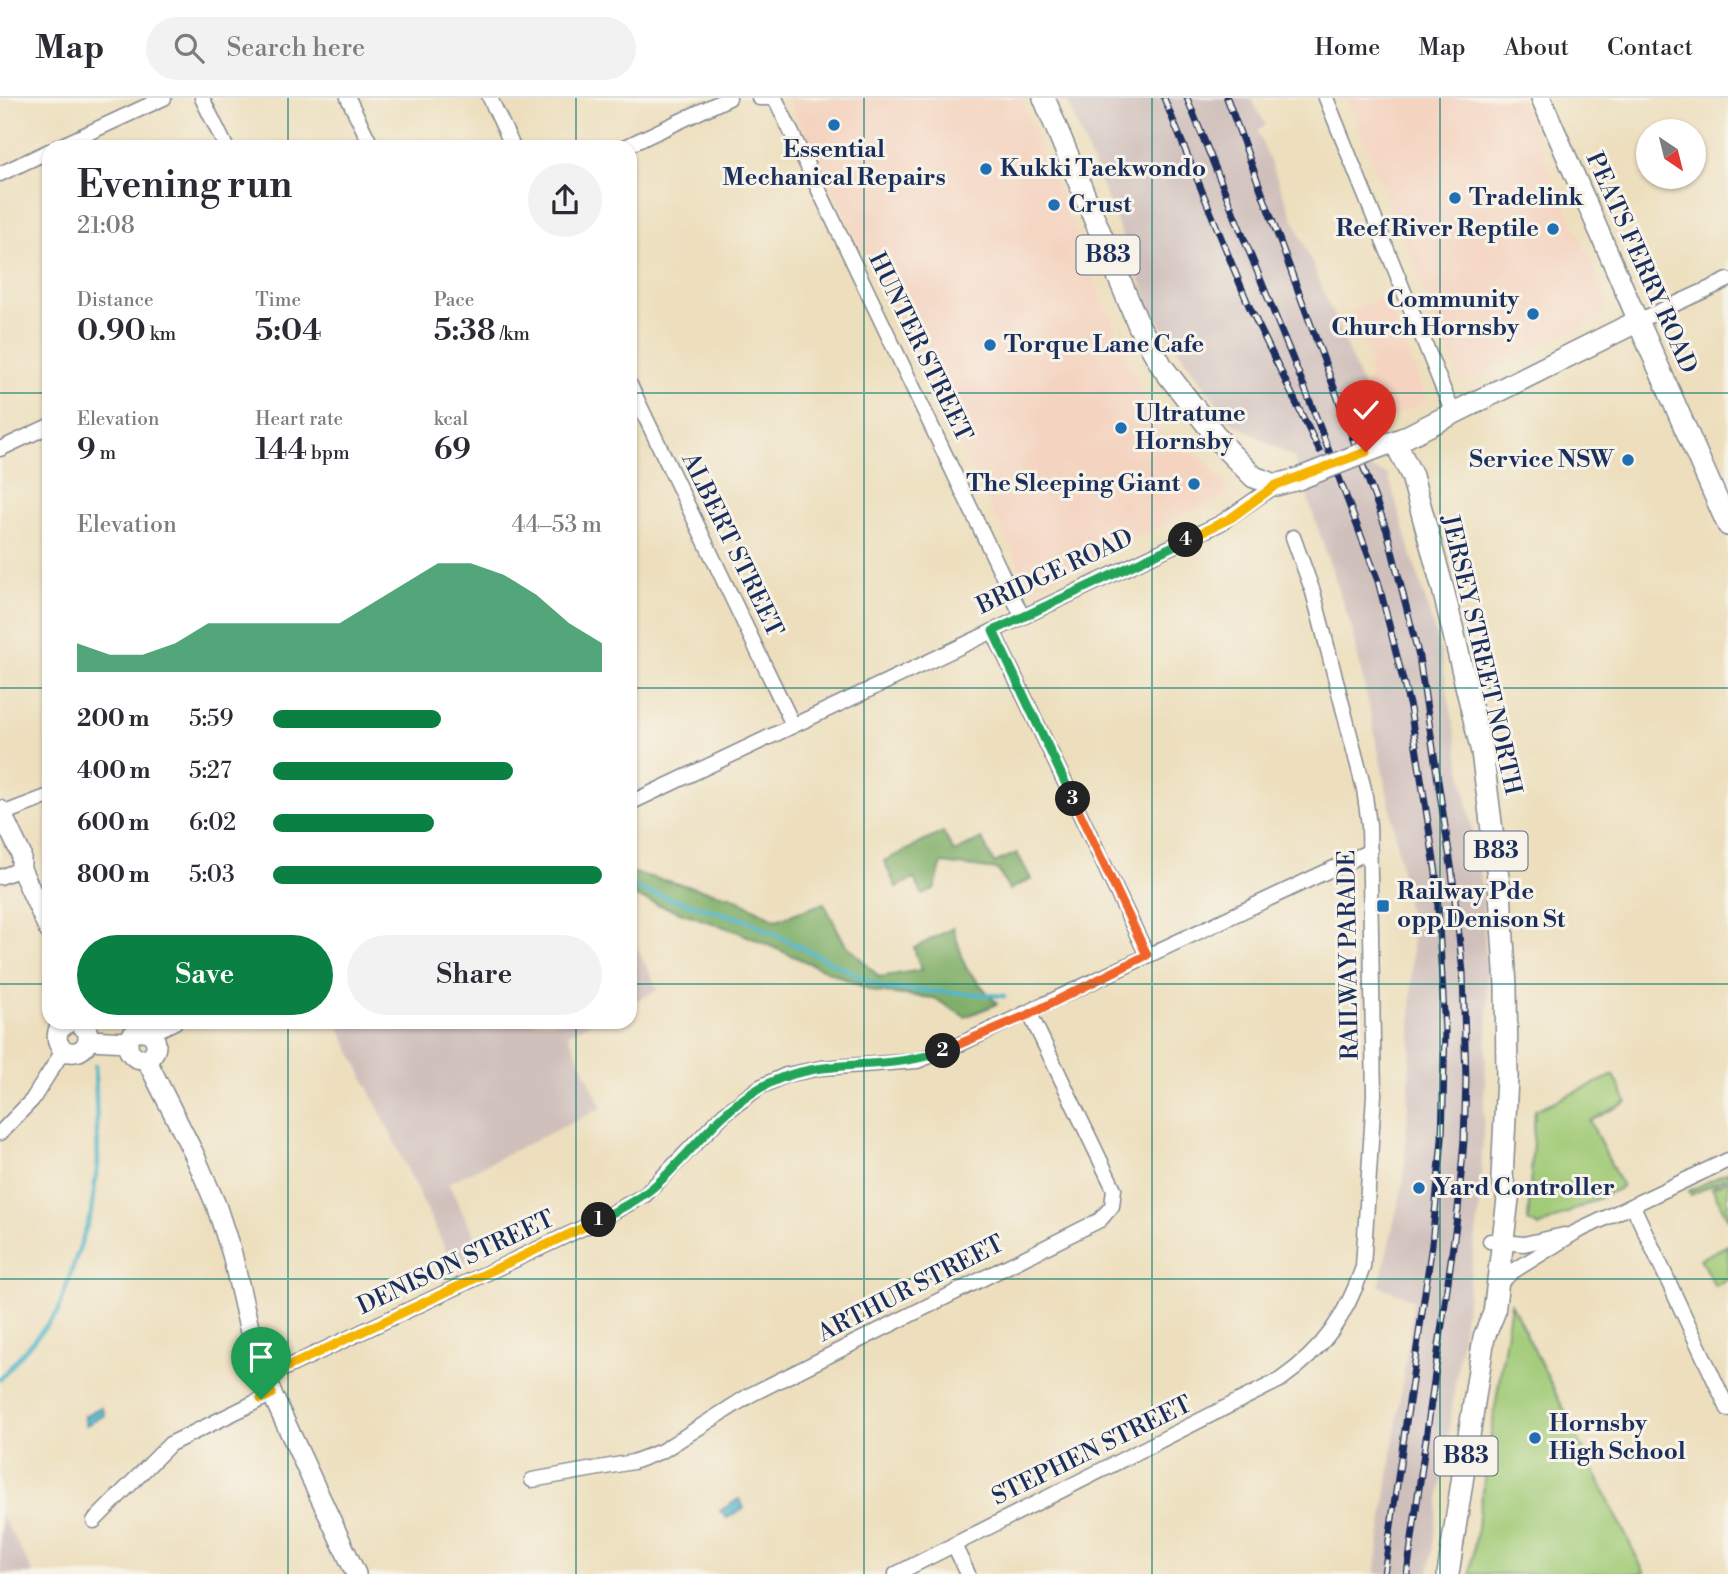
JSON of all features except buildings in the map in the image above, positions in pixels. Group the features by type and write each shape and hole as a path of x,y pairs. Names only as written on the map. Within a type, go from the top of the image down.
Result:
{"main road":[{"name":"B83","path":"1044,98 1139,326 1163,368 1227,450 1254,477 1276,485"},
{"name":"PEATS FERRY ROAD","path":"1541,98 1727,522"},
{"name":"BRIDGE ROAD","path":"1276,485 1395,442 1452,411 1638,321"},
{"name":"JERSEY STREET NORTH","path":"1395,442 1411,473 1443,589 1487,785 1500,893 1506,986 1502,1178 1494,1197 1498,1285 1494,1313 1484,1337 1448,1574"},
{"path":"1,812 21,854 21,869 42,915"},
{"path":"0,841 9,860 21,869"},
{"path":"60,1029 56,1037 63,1051 79,1052 89,1040"},
{"path":"86,1029 89,1040"},
{"path":"128,1042 137,1032 150,1034 155,1041 155,1050 146,1059"},
{"path":"89,1040 128,1042"},
{"path":"128,1042 132,1055 146,1059 194,1154 216,1205 232,1254 250,1332 269,1386 356,1574"},
{"name":"JERSEY STREET NORTH","path":"1484,1337 1480,1312 1497,1242"}],"street":[{"path":"73,140 164,98"},
{"path":"202,98 223,140"},
{"path":"348,98 369,140"},
{"path":"490,98 510,140"},
{"path":"637,141 729,98"},
{"path":"759,98 774,98"},
{"name":"HUNTER STREET","path":"774,98 1023,617"},
{"path":"1326,98 1452,411"},
{"path":"0,174 42,154"},
{"name":"BRIDGE ROAD","path":"1638,321 1728,280"},
{"name":"ALBERT STREET","path":"637,400 793,725"},
{"path":"0,449 42,429"},
{"name":"BRIDGE ROAD","path":"637,800 1221,523 1276,485"},
{"name":"RAILWAY PARADE","path":"1293,537 1313,592 1364,789 1370,851 1374,1095 1363,1268 1342,1319 1304,1363"},
{"path":"993,631 1147,955"},
{"path":"1,812 42,798"},
{"name":"DENISON STREET","path":"94,1521 170,1444 269,1386 638,1199 658,1184 732,1107 760,1087 786,1076 821,1068 917,1061 1030,1014 1147,955 1370,851"},
{"path":"0,877 21,869"},
{"name":"ARTHUR STREET","path":"532,1480 633,1462 662,1451 750,1395 1100,1220 1112,1206 1114,1189 1030,1014"},
{"path":"150,1034 160,1029"},
{"path":"0,1133 32,1100 63,1051"},
{"path":"1498,1285 1512,1272 1576,1232 1728,1160"},
{"path":"1633,1206 1728,1409"},
{"path":"1497,1242 1539,1242 1576,1232"},
{"name":"STEPHEN STREET","path":"896,1574 1241,1402 1304,1363"},
{"path":"954,1545 968,1574"}],"shaded area":[{"path":"787,98 1021,98 1156,429 1205,460 1226,486 1225,495 1031,589"},
{"path":"1066,98 1251,98 1266,125 1257,130 1363,387 1357,400 1343,397 1370,468 1388,475 1440,649 1482,885 1488,1007 1480,1206 1429,1574 1375,1574 1414,1300 1379,1286 1404,1179 1411,1041 1412,940 1392,815 1352,629 1294,458 1229,420 1162,327 1151,307"},
{"path":"1346,98 1519,98 1607,299 1606,309 1600,317 1461,384"},
{"path":"1384,296 1427,400 1369,429 1357,400 1371,375 1367,366 1372,364 1349,312"},
{"path":"637,947 658,990 637,1000"},
{"path":"340,1029 578,1029 568,1034 602,1108 448,1183 483,1253 454,1267"},
{"path":"0,1513 34,1574 0,1574"}],"green space":[{"path":"943,832 954,852 982,839 994,863 1017,853 1031,879 1009,890 998,870 942,863 934,890 923,895 914,879 896,887 884,861"},
{"path":"637,874 733,897 776,920 824,903 844,942 879,977 921,970 914,948 953,928 966,968 997,1004 965,1017 934,998 875,992 736,931 637,897"},
{"path":"1614,1075 1627,1102 1590,1121 1622,1187 1539,1227 1528,1221 1535,1110"},
{"path":"1728,1172 1728,1177 1691,1195 1689,1191"},
{"path":"1728,1180 1728,1219 1712,1188"},
{"path":"1728,1245 1728,1280 1715,1286 1700,1259"},
{"name":"Hornsby High School","path":"1511,1303 1645,1574 1470,1574"}],"water":[{"path":"101,1407 105,1415 86,1425 84,1416"},
{"path":"739,1499 744,1508 727,1518 720,1511"}],"waterway":[{"path":"637,889 746,920 883,988 1004,996"},
{"path":"0,1379 58,1312 91,1213 98,1163 95,1066"}],"railway":[{"path":"1164,98 1249,306 1319,450"},
{"path":"1187,98 1313,409 1378,581 1410,708 1436,873 1445,1031 1442,1139 1432,1244 1384,1574"},
{"path":"1227,98 1387,531 1419,657 1452,872 1463,972 1466,1080 1464,1140 1458,1210 1407,1574"}],"place":[{"name":"Essential Mechanical Repairs","path":"834,125"},
{"name":"Kukki Taekwondo","path":"986,169"},
{"name":"Tradelink","path":"1455,198"},
{"name":"Crust","path":"1054,205"},
{"name":"Reef River Reptile","path":"1553,229"},
{"name":"Community Church Hornsby","path":"1533,314"},
{"name":"Torque Lane Cafe","path":"990,345"},
{"name":"Ultratune Hornsby","path":"1121,428"},
{"name":"Service NSW","path":"1628,460"},
{"name":"The Sleeping Giant","path":"1194,484"},
{"name":"Railway Pde opp Denison St","path":"1383,906"},
{"name":"Yard Controller","path":"1419,1188"},
{"name":"Hornsby High School","path":"1535,1438"}],"route":[{"path":"261,1399 272,1394 266,1377 595,1222 645,1195 678,1164 704,1133 732,1107 760,1087 786,1076 821,1068 917,1061 1030,1014 1147,955 993,631 1221,523 1276,485 1366,452"}]}
